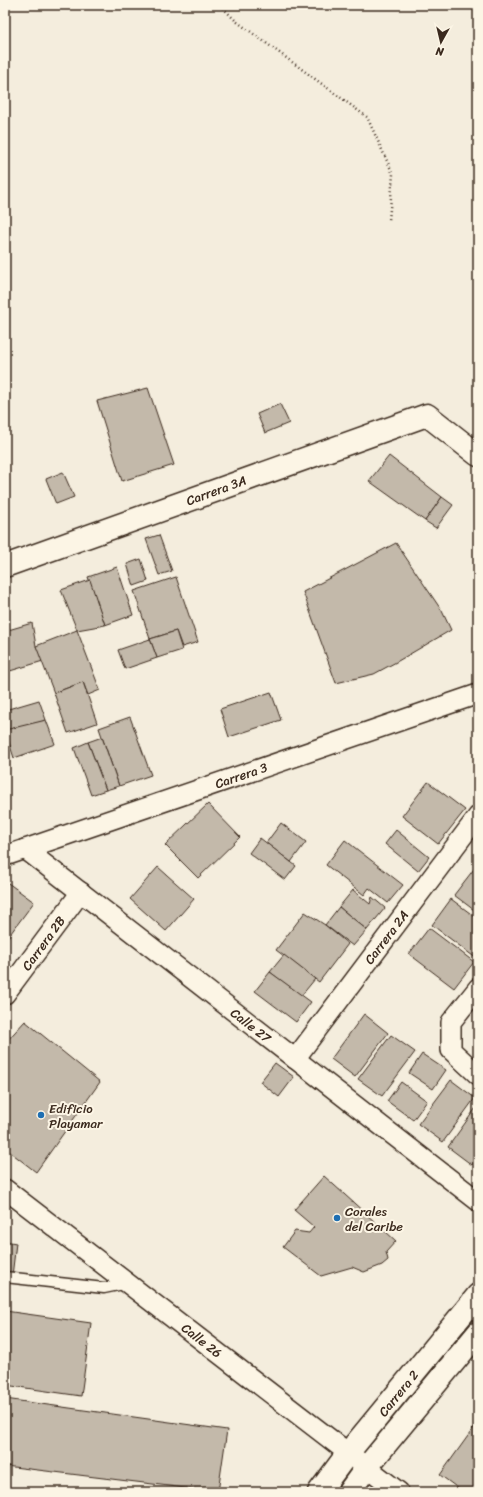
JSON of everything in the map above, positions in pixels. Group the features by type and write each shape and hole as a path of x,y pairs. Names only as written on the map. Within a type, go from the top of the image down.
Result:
{"street":[{"name":"Carrera 3A","path":"5,566 427,415 478,455"},
{"name":"Carrera 3","path":"5,856 478,694"},
{"name":"Carrera 2A","path":"295,1059 478,816"},
{"name":"Calle 27","path":"25,849 478,1201"},
{"name":"Carrera 2B","path":"5,994 81,892"},
{"path":"478,988 451,1022 451,1050 478,1075"},
{"name":"Calle 26","path":"5,1189 399,1492"},
{"name":"Carrera 2","path":"319,1492 348,1453 478,1295"},
{"name":"Carrera 2","path":"349,1492 367,1467 478,1333"}],"lane":[{"path":"5,1277 104,1288 128,1283"}],"path":[{"path":"220,5 236,21 367,117 393,174 389,221"}],"building":[{"path":"148,388 174,465 122,481 97,401"},
{"path":"280,404 289,423 265,433 257,414"},
{"path":"389,456 442,497 425,521 369,481"},
{"path":"63,472 74,497 56,504 46,479"},
{"path":"442,497 453,505 436,528 425,521"},
{"path":"159,535 172,571 159,575 146,539"},
{"path":"396,543 442,611 451,630 374,674 336,683 303,592"},
{"path":"141,559 148,581 134,586 127,564"},
{"path":"117,567 133,615 105,625 88,577"},
{"path":"176,577 198,642 182,647 176,631 150,639 134,591"},
{"path":"90,580 105,625 77,630 61,590"},
{"path":"32,623 36,646 43,661 10,671 5,653 5,631"},
{"path":"77,630 100,690 88,695 83,682 54,693 36,646"},
{"path":"176,631 182,650 157,658 150,639"},
{"path":"150,639 157,658 125,669 118,650"},
{"path":"83,682 97,723 68,733 54,693"},
{"path":"271,692 281,720 229,737 220,709"},
{"path":"39,700 46,720 5,733 5,710"},
{"path":"130,717 151,775 119,786 99,728"},
{"path":"46,720 55,744 14,758 5,730"},
{"path":"102,737 119,786 106,790 88,742"},
{"path":"88,742 106,790 91,795 74,748"},
{"path":"428,782 465,810 438,844 402,816"},
{"path":"208,804 240,837 198,878 165,845"},
{"path":"281,823 306,842 291,862 266,843"},
{"path":"396,830 429,857 418,871 385,844"},
{"path":"260,838 296,866 285,880 249,853"},
{"path":"345,840 403,885 388,903 369,888 364,895 326,865"},
{"path":"158,867 194,899 166,931 130,899"},
{"path":"474,869 478,872 478,913 454,895"},
{"path":"8,883 34,902 5,941 5,884"},
{"path":"353,890 370,904 372,897 385,908 367,930 339,907"},
{"path":"451,899 478,919 477,959 432,925"},
{"path":"339,907 367,930 353,946 325,925"},
{"path":"305,912 325,925 348,944 319,982 276,950"},
{"path":"429,928 474,962 454,988 409,954"},
{"path":"284,955 315,979 301,996 270,972"},
{"path":"270,972 311,1002 296,1022 255,991"},
{"path":"364,1014 388,1033 355,1077 331,1059"},
{"name":"Edificio Playamar","path":"25,1021 100,1082 36,1172 5,1148 5,1043"},
{"path":"391,1035 415,1052 382,1096 358,1079"},
{"path":"422,1054 446,1070 433,1089 409,1073"},
{"path":"275,1063 294,1077 279,1097 260,1082"},
{"path":"451,1080 475,1098 443,1142 418,1124"},
{"path":"401,1082 427,1101 413,1120 387,1101"},
{"path":"478,1105 478,1156 472,1165 448,1147"},
{"name":"Corales del Caribe","path":"324,1176 396,1241 386,1252 388,1260 382,1265 364,1272 352,1267 321,1276 283,1247 295,1231 309,1233 314,1227 294,1210"},
{"path":"5,1241 16,1243 12,1276 5,1275"},
{"path":"5,1311 91,1323 81,1396 5,1385"},
{"path":"5,1399 227,1430 218,1492 5,1466"},
{"path":"478,1422 478,1492 463,1492 440,1475"}],"place":[{"name":"Edificio Playamar","path":"41,1115"},
{"name":"Corales del Caribe","path":"337,1218"}]}
